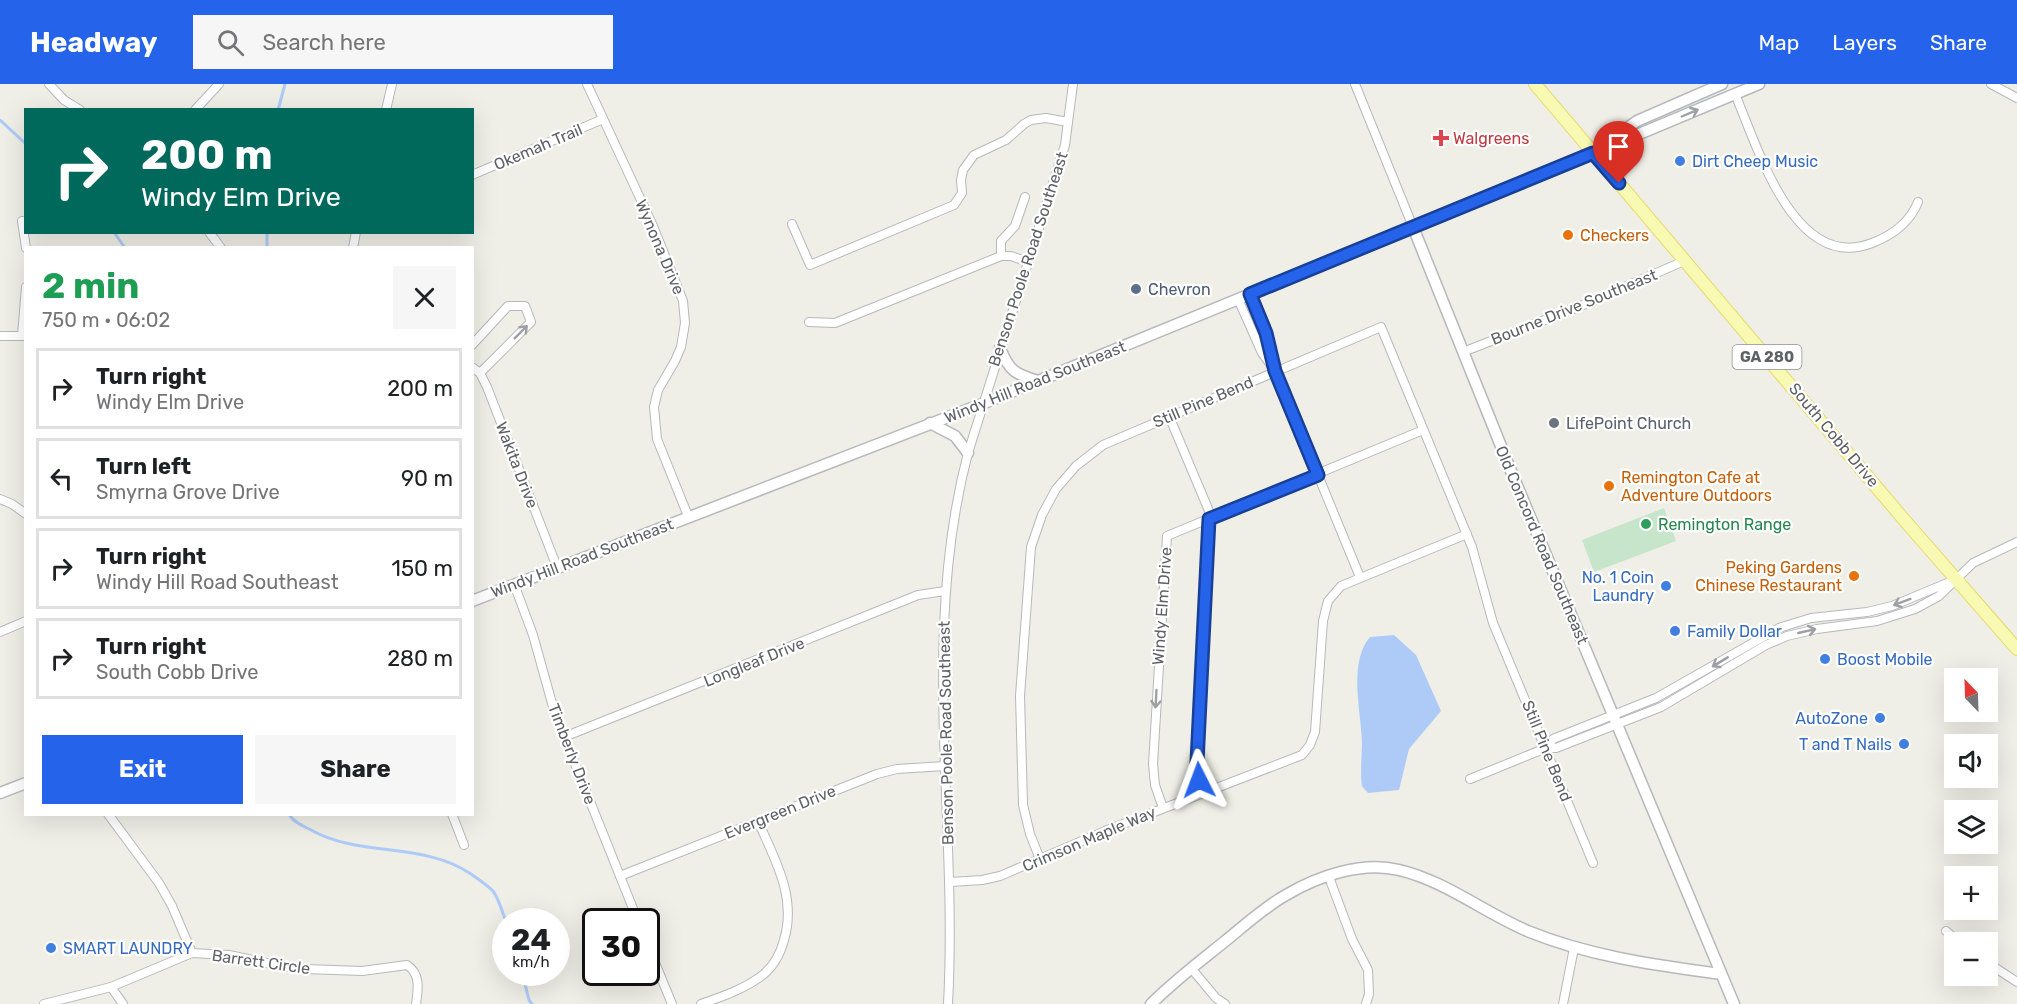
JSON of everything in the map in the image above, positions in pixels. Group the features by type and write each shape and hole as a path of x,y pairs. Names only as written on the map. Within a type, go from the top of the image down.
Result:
{"main road":[{"name":"South Cobb Drive","path":"1534,84 2017,649"},
{"name":"Windy Hill Road Southeast","path":"1593,153 1637,121 1722,84"},
{"name":"Windy Hill Road Southeast","path":"474,600 982,404 1753,86 1769,84"},
{"name":"Old Concord Road Southeast","path":"1413,227 1734,1004"},
{"path":"1000,348 1006,364 1012,371 1038,381"},
{"path":"930,423 955,436 968,453"},
{"path":"0,793 24,784"},
{"path":"1151,1004 1191,968 1286,895 1329,877 1369,866 1410,873 1447,888 1514,924 1574,948 1642,963 1721,974"}],"street":[{"path":"49,84 64,100 77,108"},
{"path":"197,108 219,84"},
{"path":"386,108 392,84"},
{"name":"Wynona Drive","path":"587,84 653,226 683,301 685,323 681,346 675,362 658,390 654,407 657,438 688,516"},
{"name":"Benson Poole Road Southeast","path":"948,1004 951,923 942,669 945,591 953,524 961,478 982,404 1065,144 1073,84"},
{"name":"Old Concord Road Southeast","path":"1355,84 1413,227"},
{"path":"1991,84 2017,98"},
{"path":"1735,94 1770,179 1797,220 1818,239 1839,247 1854,248 1871,244 1886,237 1906,222 1914,213 1918,202"},
{"path":"792,224 810,265 956,203 963,189 961,180 963,170 971,158 1006,140 1028,122 1046,118 1068,122"},
{"name":"Okemah Trail","path":"474,174 603,119"},
{"path":"1001,256 1001,241 1015,226 1025,197"},
{"path":"22,222 26,246"},
{"path":"809,322 835,323 1001,256 1011,256 1028,262"},
{"name":"Bourne Drive Southeast","path":"1463,352 1582,305 1684,261"},
{"path":"1250,294 1266,333 1275,371 1360,577"},
{"path":"1238,299 1262,353 1275,371"},
{"path":"474,343 508,306 525,306 531,322 480,373 474,368"},
{"name":"Still Pine Bend","path":"1040,859 1029,834 1023,805 1020,696 1028,572 1033,539 1049,501 1065,477 1103,445 1381,327 1467,534 1493,623 1593,863"},
{"path":"0,336 24,336"},
{"name":"Wakita Drive","path":"480,373 557,567"},
{"path":"1169,416 1211,519 1197,762 1199,780 1204,792"},
{"name":"Windy Elm Drive","path":"1163,808 1155,786 1153,764 1167,536 1423,430"},
{"path":"0,499 24,513"},
{"name":"Crimson Maple Way","path":"950,882 992,879 1105,831 1295,758 1306,750 1313,738 1316,725 1323,621 1326,607 1336,590 1360,577 1467,534"},
{"path":"1470,779 1546,748 1556,748 1580,738 1779,628 1811,618 1866,612 1892,606 1956,579 1973,563 2017,542"},
{"name":"Timberly Drive","path":"514,584 533,635 551,702 633,908"},
{"name":"Longleaf Drive","path":"564,737 918,595 945,591"},
{"path":"0,632 24,622"},
{"path":"1546,748 1553,739 1576,729 1616,719"},
{"path":"1576,729 1580,738"},
{"name":"Evergreen Drive","path":"620,876 877,774 897,769 945,766"},
{"path":"109,816 159,883 172,906 192,953"},
{"path":"453,816 464,845"},
{"path":"701,1004 737,990 761,977 775,963 783,943 789,918 787,892 758,821"},
{"path":"1329,877 1352,939 1368,970 1366,1004"},
{"path":"1563,1004 1574,948"},
{"name":"Barrett Circle","path":"44,1004 111,987 192,953 229,956 305,969 362,971 407,965 416,973 416,1004"},
{"path":"1191,968 1216,998 1225,1004"},
{"path":"1998,970 2017,982"},
{"path":"660,975 672,1004"},
{"path":"111,987 123,1004"}],"green space":[{"name":"Remington Range","path":"1664,508 1676,541 1594,572 1582,540"}],"water":[{"path":"1394,635 1416,655 1441,711 1409,749 1399,790 1368,793 1361,782 1362,743 1357,688 1359,660 1370,637"}],"waterway":[{"path":"279,108 285,84"},
{"path":"0,120 24,142"},
{"path":"115,234 124,246"},
{"path":"267,234 267,246"},
{"path":"291,816 298,824 330,839 432,857 452,864 471,874 493,891 501,908"},
{"path":"526,986 532,1004"}],"place":[{"name":"Walgreens","path":"1441,138"},
{"name":"Dirt Cheep Music","path":"1680,161"},
{"name":"Checkers","path":"1568,235"},
{"name":"Chevron","path":"1136,289"},
{"name":"LifePoint Church","path":"1554,423"},
{"name":"Remington Cafe at Adventure Outdoors","path":"1609,486"},
{"name":"Remington Range","path":"1646,524"},
{"name":"Peking Gardens Chinese Restaurant","path":"1854,576"},
{"name":"No. 1 Coin Laundry","path":"1666,586"},
{"name":"Family Dollar","path":"1675,631"},
{"name":"Boost Mobile","path":"1825,659"},
{"name":"AutoZone","path":"1880,718"},
{"name":"T and T Nails","path":"1904,744"},
{"name":"SMART LAUNDRY","path":"51,948"}],"route":[{"path":"1199,780 1197,762 1209,519 1318,475 1275,371 1266,333 1250,294 1593,153 1619,183"}]}
